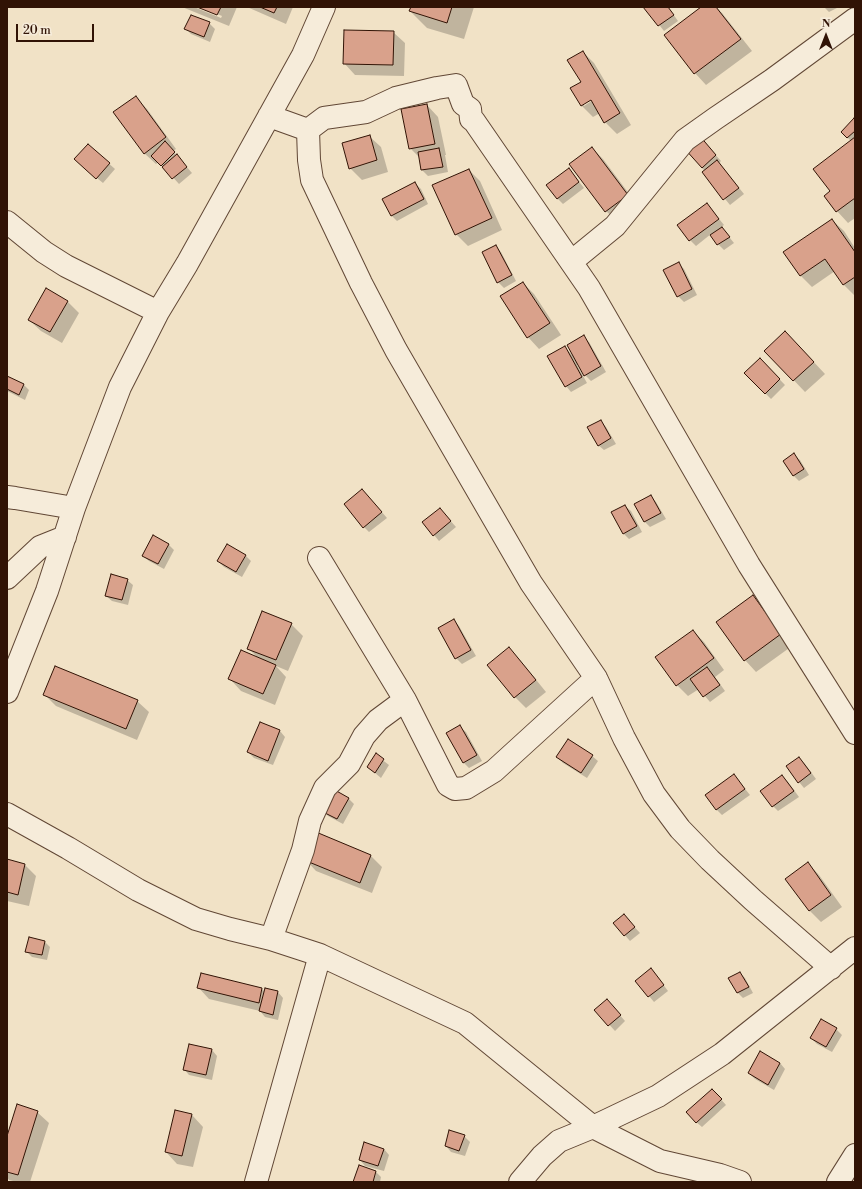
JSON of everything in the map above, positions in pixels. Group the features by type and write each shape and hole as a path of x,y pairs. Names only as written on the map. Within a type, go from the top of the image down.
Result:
{"street":[{"path":"7,692 47,590 74,508 120,387 158,312 187,264 303,55 321,9"},
{"path":"571,262 615,226 685,140 855,20"},
{"path":"308,130 324,118 366,112 396,98 456,85 463,104 470,109 471,119 474,121 593,295 749,565 855,733"},
{"path":"270,116 308,130"},
{"path":"308,130 309,160 312,180 360,283 396,350 531,583 596,678 624,738 654,794 680,829 753,900 831,968"},
{"path":"7,222 44,252 66,266 158,312"},
{"path":"7,497 74,508"},
{"path":"7,578 40,547 65,537"},
{"path":"319,558 405,700 448,785 456,789 466,788 494,772 596,678"},
{"path":"271,939 303,850 310,821 325,788 349,764 364,736 378,720 405,700"},
{"path":"7,814 68,848 138,890 196,919 271,939 320,955 465,1023 593,1127 660,1161 720,1175 740,1182"},
{"path":"520,1182 542,1156 559,1141 593,1127 658,1096 722,1054 855,948"},
{"path":"256,1182 320,955"},
{"path":"838,1182 855,1155"}],"building":[{"path":"197,7 221,7 217,15"},
{"path":"260,7 277,7 274,13"},
{"path":"411,7 452,7 447,23 409,11"},
{"path":"643,7 668,7 674,15 658,26"},
{"path":"701,7 716,7 741,39 694,74 664,35"},
{"path":"191,15 210,22 204,37 184,29"},
{"path":"344,30 394,31 393,65 343,64"},
{"path":"583,51 620,113 604,123 591,100 581,106 570,88 581,82 567,60"},
{"path":"136,96 166,137 144,154 113,112"},
{"path":"427,104 435,144 409,149 401,109"},
{"path":"854,118 855,131 847,138 841,132"},
{"path":"370,135 377,160 349,169 342,143"},
{"path":"699,135 716,155 702,168 684,148"},
{"path":"855,137 855,198 836,212 824,196 830,191 813,169"},
{"path":"165,141 175,152 161,166 151,156"},
{"path":"88,144 110,163 96,179 74,159"},
{"path":"592,147 628,195 605,212 569,164"},
{"path":"439,148 443,167 421,170 418,152"},
{"path":"177,154 187,167 172,179 162,167"},
{"path":"717,160 739,188 723,200 702,172"},
{"path":"569,168 579,182 557,199 546,185"},
{"path":"469,169 492,218 455,235 432,185"},
{"path":"415,182 424,199 391,216 382,199"},
{"path":"707,203 719,219 689,241 677,225"},
{"path":"832,219 855,252 855,277 843,285 825,259 800,276 783,252"},
{"path":"722,227 730,237 717,245 710,235"},
{"path":"496,245 512,275 497,283 482,252"},
{"path":"679,262 692,289 677,297 663,270"},
{"path":"523,282 550,323 527,338 500,296"},
{"path":"46,288 68,301 50,332 28,320"},
{"path":"785,331 814,362 793,381 764,351"},
{"path":"584,335 601,366 584,376 567,345"},
{"path":"565,346 582,377 565,387 547,356"},
{"path":"760,358 780,379 765,394 744,373"},
{"path":"7,376 24,384 19,395 7,389"},
{"path":"601,420 611,438 598,446 587,427"},
{"path":"794,453 804,469 793,476 783,461"},
{"path":"362,489 382,512 363,528 344,504"},
{"path":"651,495 661,513 644,522 634,504"},
{"path":"625,505 637,526 623,534 611,512"},
{"path":"440,508 451,521 433,536 422,522"},
{"path":"153,535 169,544 158,564 142,556"},
{"path":"227,544 246,555 236,572 217,561"},
{"path":"111,574 128,579 122,600 105,596"},
{"path":"753,595 781,634 744,661 716,622"},
{"path":"262,611 292,623 276,660 247,649"},
{"path":"454,619 471,650 455,659 438,628"},
{"path":"693,630 714,658 676,686 655,657"},
{"path":"509,647 536,680 514,698 487,665"},
{"path":"241,650 276,665 263,694 228,679"},
{"path":"55,666 138,700 126,729 43,695"},
{"path":"707,667 720,685 703,697 690,679"},
{"path":"260,722 280,730 268,761 247,752"},
{"path":"460,725 477,755 463,763 446,733"},
{"path":"568,739 593,755 581,773 556,757"},
{"path":"376,753 384,759 375,773 367,767"},
{"path":"799,757 811,773 798,783 786,766"},
{"path":"734,774 745,789 716,810 705,795"},
{"path":"782,775 794,791 772,807 760,791"},
{"path":"333,789 349,798 337,819 321,811"},
{"path":"316,832 371,855 360,883 304,860"},
{"path":"7,859 25,864 18,895 7,892"},
{"path":"808,862 831,895 809,911 785,879"},
{"path":"624,914 635,927 624,936 613,923"},
{"path":"29,937 45,941 42,955 25,952"},
{"path":"651,968 664,985 648,997 635,981"},
{"path":"740,972 749,987 737,993 728,978"},
{"path":"201,973 262,988 259,1003 197,988"},
{"path":"265,988 278,991 273,1015 259,1011"},
{"path":"607,999 621,1015 608,1026 594,1010"},
{"path":"821,1019 837,1028 826,1047 810,1038"},
{"path":"189,1044 212,1049 206,1075 183,1070"},
{"path":"760,1051 780,1063 768,1085 748,1073"},
{"path":"712,1089 722,1099 696,1123 686,1112"},
{"path":"17,1104 38,1111 18,1175 7,1172 7,1136"},
{"path":"175,1110 192,1114 182,1156 165,1152"},
{"path":"449,1130 465,1135 459,1151 445,1146"},
{"path":"364,1142 384,1149 378,1166 359,1160"},
{"path":"359,1165 376,1171 373,1182 353,1182"}]}
